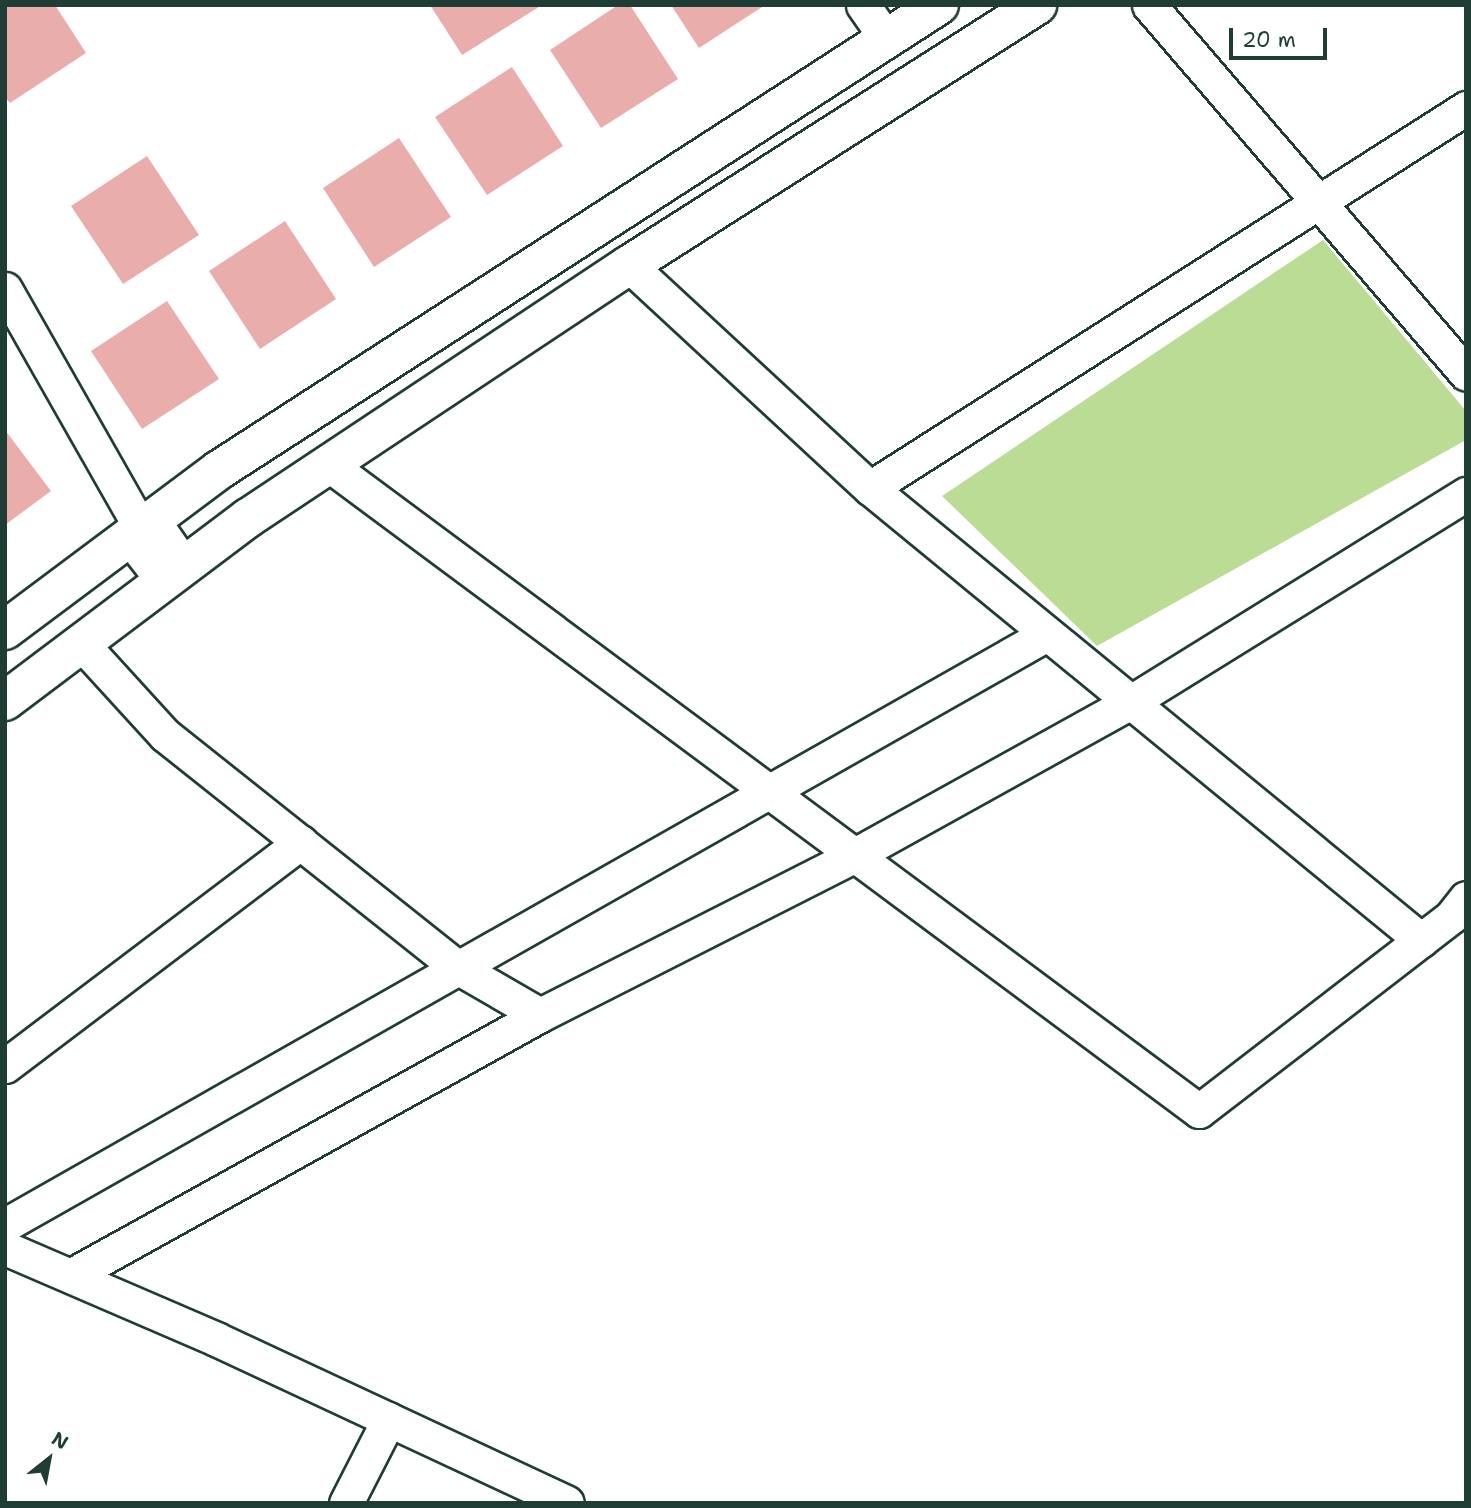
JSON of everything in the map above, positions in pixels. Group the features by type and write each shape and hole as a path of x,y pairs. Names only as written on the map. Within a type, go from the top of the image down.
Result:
{"main road":[{"path":"5,630 219,470 939,5"},
{"path":"5,701 174,573 629,265 1037,5"}],"street":[{"path":"863,5 886,38"},
{"path":"1149,5 1466,374"},
{"path":"870,488 1466,108"},
{"path":"629,265 870,488 1421,940"},
{"path":"5,289 141,528 174,573"},
{"path":"332,467 1199,1111 1421,940 1466,898"},
{"path":"72,1275 540,1015 853,856 1129,703 1466,494"},
{"path":"5,1225 1047,634"},
{"path":"82,643 165,735 457,967 540,1015"},
{"path":"5,1066 301,842"},
{"path":"5,1248 72,1275 567,1503"},
{"path":"346,1503 389,1419"}],"green space":[{"path":"1323,240 1466,411 1466,440 1097,646 942,496"}],"building":[{"path":"5,5 55,5 86,53 10,103 5,97"},
{"path":"430,5 542,5 462,55"},
{"path":"618,5 630,5 678,79 601,128 550,50"},
{"path":"671,5 765,5 699,48"},
{"path":"512,67 563,146 487,195 435,117"},
{"path":"399,138 451,217 374,267 323,188"},
{"path":"147,156 199,235 123,284 71,206"},
{"path":"285,221 336,299 260,349 209,271"},
{"path":"167,301 219,379 142,429 91,351"},
{"path":"5,430 51,491 5,525"}]}
